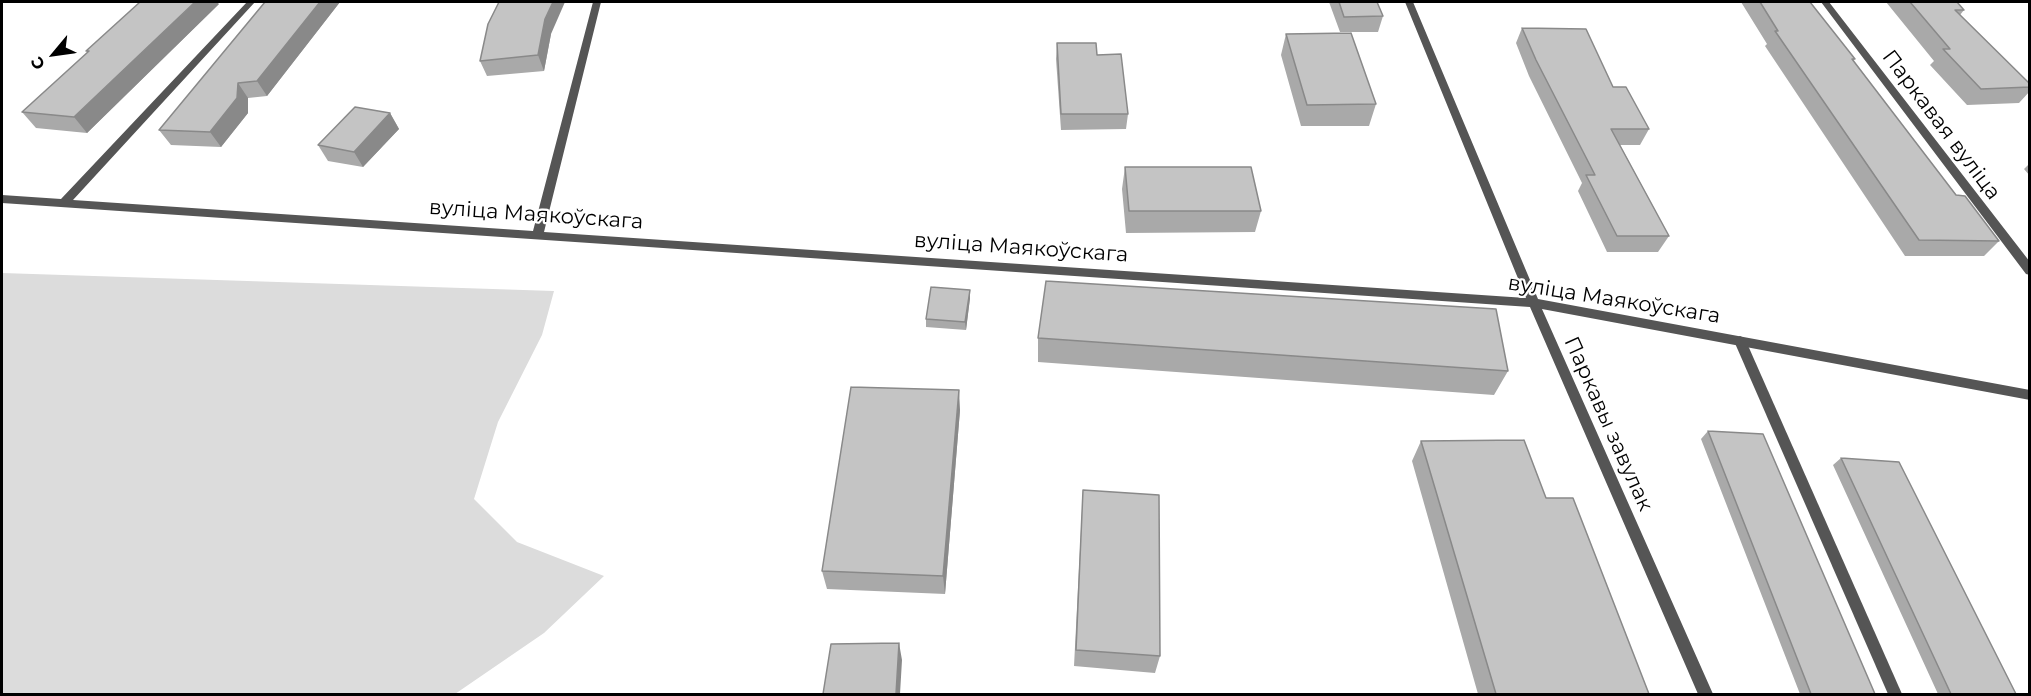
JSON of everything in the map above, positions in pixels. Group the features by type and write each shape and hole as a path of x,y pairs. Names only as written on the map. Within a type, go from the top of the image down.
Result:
{"street":[{"path":"64,203 251,2"},
{"path":"538,235 597,2"},
{"name":"Паркавы завулак","path":"1409,2 1534,303 1705,694"},
{"name":"Паркавая вуліца","path":"1825,2 2030,271"},
{"name":"вуліца Маякоўскага","path":"2,199 1534,303 2030,395"},
{"path":"1740,341 1895,694"}],"shaded area":[{"path":"2,273 554,291 542,335 498,422 474,499 517,542 604,576 544,633 455,694 2,694"}],"building":[{"path":"140,2 195,2 74,117 22,112 89,51 86,51"},
{"path":"265,2 320,2 257,81 238,83 237,98 210,132 159,130"},
{"path":"499,2 553,2 545,19 538,55 480,61 488,24"},
{"path":"1339,2 1377,2 1383,16 1344,17"},
{"path":"1760,2 1810,2 1956,195 1965,196 1999,241 1919,240 1775,31 1778,31"},
{"path":"1910,2 1957,2 1964,10 1955,10 2030,84 2030,87 1981,89 1943,49 1950,49"},
{"path":"1522,28 1586,29 1613,87 1626,87 1649,129 1611,129 1669,236 1617,236 1586,175 1595,175"},
{"path":"1351,33 1376,104 1307,105 1286,34"},
{"path":"1057,43 1096,43 1097,55 1121,54 1128,114 1061,114"},
{"path":"355,107 390,113 354,152 318,145"},
{"path":"1125,167 1251,167 1261,211 1129,211"},
{"path":"1046,281 1496,309 1508,371 1038,338"},
{"path":"931,287 970,290 965,322 926,319"},
{"path":"851,387 959,390 943,576 822,571"},
{"path":"1708,431 1763,434 1875,694 1811,694"},
{"path":"1524,440 1546,498 1573,498 1649,694 1496,694 1421,441"},
{"path":"1841,458 1899,462 2016,694 1951,694"},
{"path":"1083,490 1159,495 1160,656 1076,650"},
{"path":"899,643 896,694 823,694 831,644"}]}
